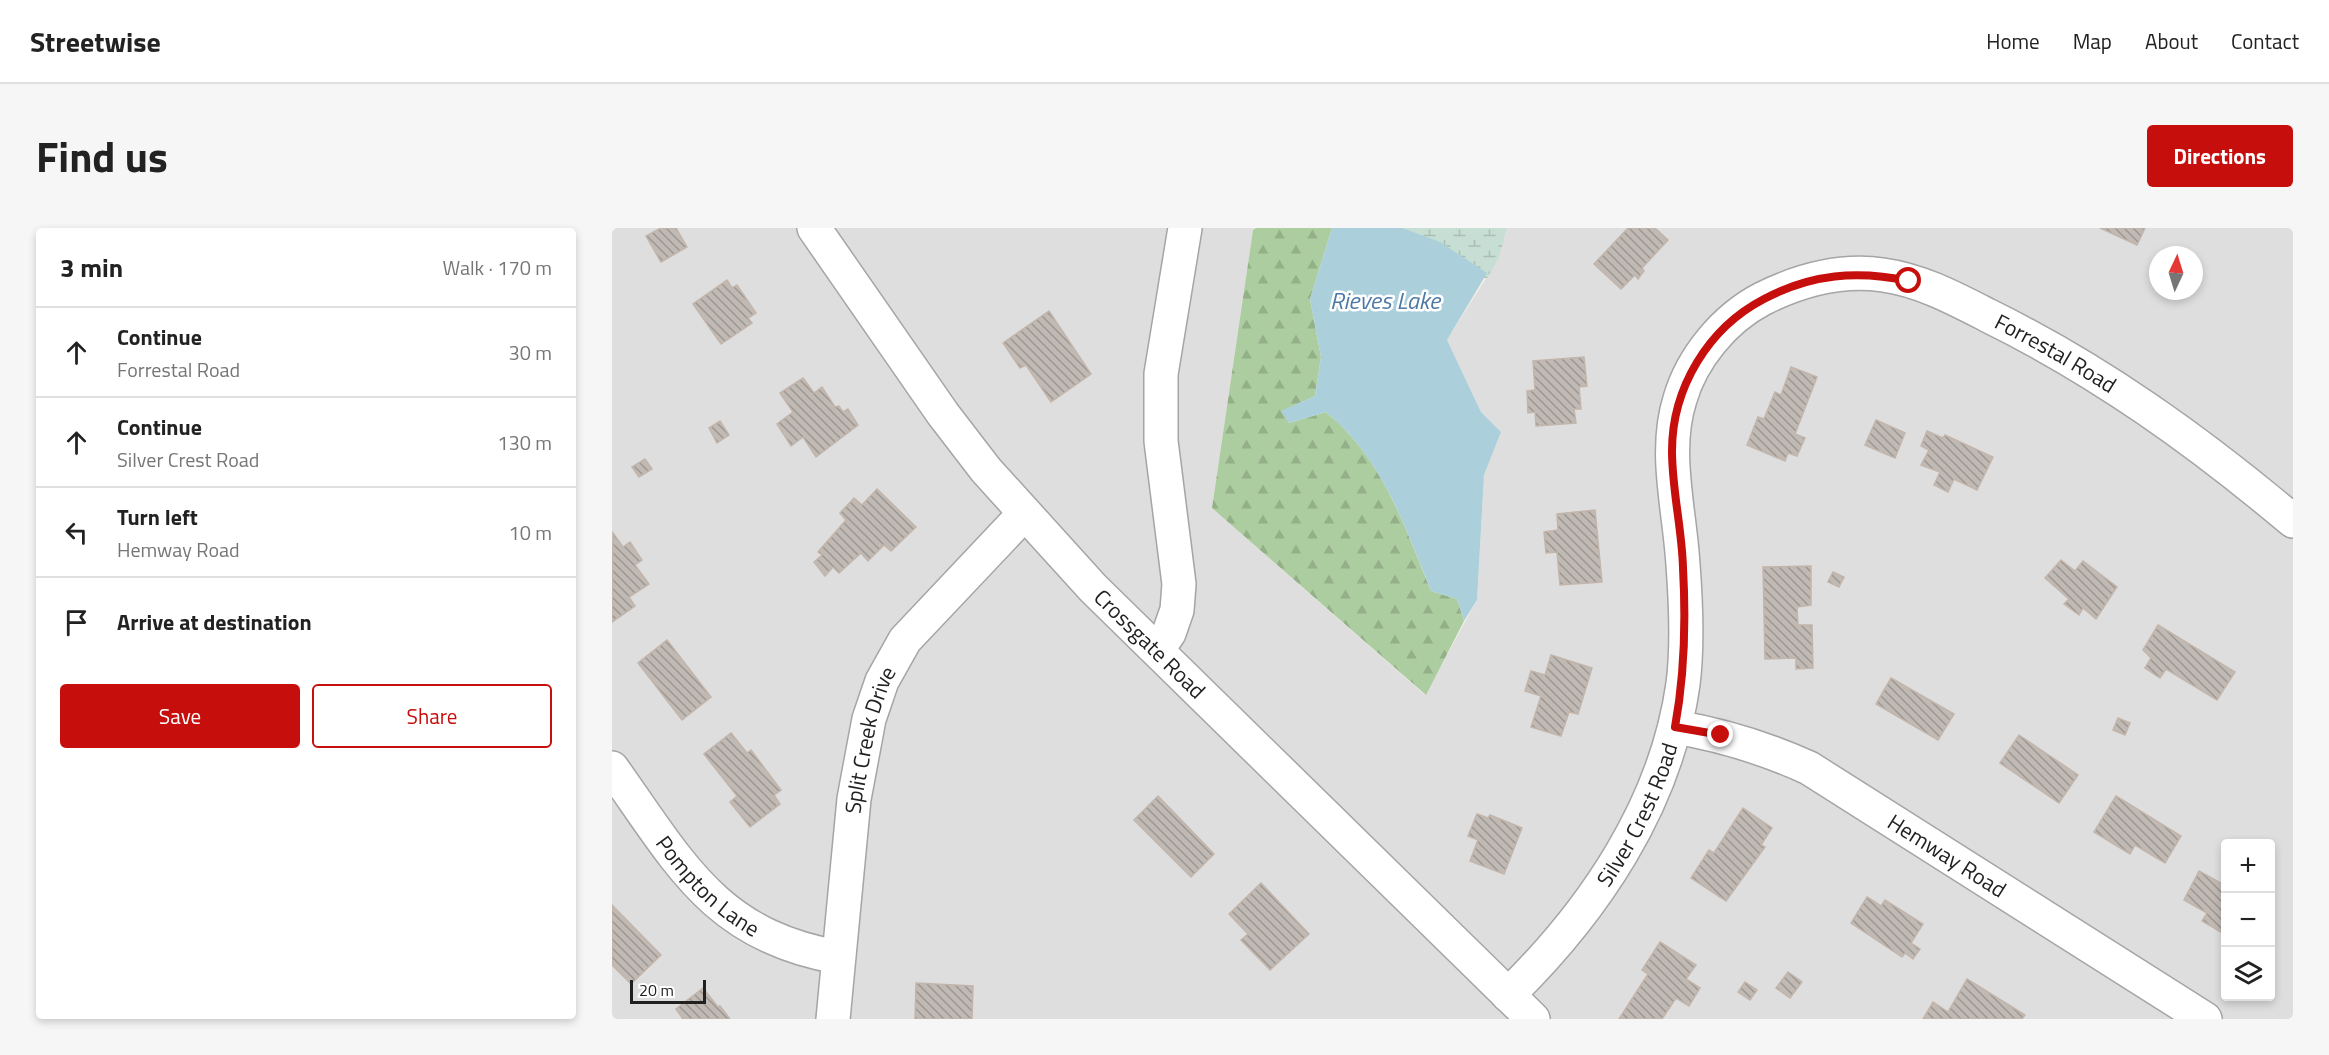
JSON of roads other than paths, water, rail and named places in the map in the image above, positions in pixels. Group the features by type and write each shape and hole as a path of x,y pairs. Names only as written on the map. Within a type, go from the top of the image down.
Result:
{"street":[{"name":"Crossgate Road","path":"814,228 943,414 1024,514 1093,588 1158,649 1315,807 1533,1019"},
{"path":"1158,649 1169,633 1177,610 1179,584 1161,441 1161,374 1185,228"},
{"name":"Forrestal Road","path":"1784,288 1815,278 1849,274 1882,275 1909,281 1951,297 2086,368 2153,411 2222,462 2293,521"},
{"name":"Silver Crest Road","path":"1508,995 1549,955 1585,911 1610,873 1649,800 1675,727 1683,682 1685,645 1683,567 1672,451 1674,420 1680,396 1696,363 1710,343 1754,304 1784,288"},
{"name":"Split Creek Drive","path":"833,1019 854,799 869,719 882,681 905,640 1024,514"},
{"name":"Hemway Road","path":"1675,727 1721,735 1755,745 1809,768 2205,1019"},
{"name":"Pompton Lane","path":"612,768 687,873 712,900 741,922 774,940 809,952 838,957"}],"water":[{"name":"Rieves Lake","path":"1332,228 1402,228 1440,242 1487,273 1447,340 1481,412 1501,432 1484,475 1477,600 1464,621 1457,599 1431,591 1390,494 1362,450 1346,430 1326,412 1289,423 1281,411 1315,396 1321,357 1310,299"}]}
